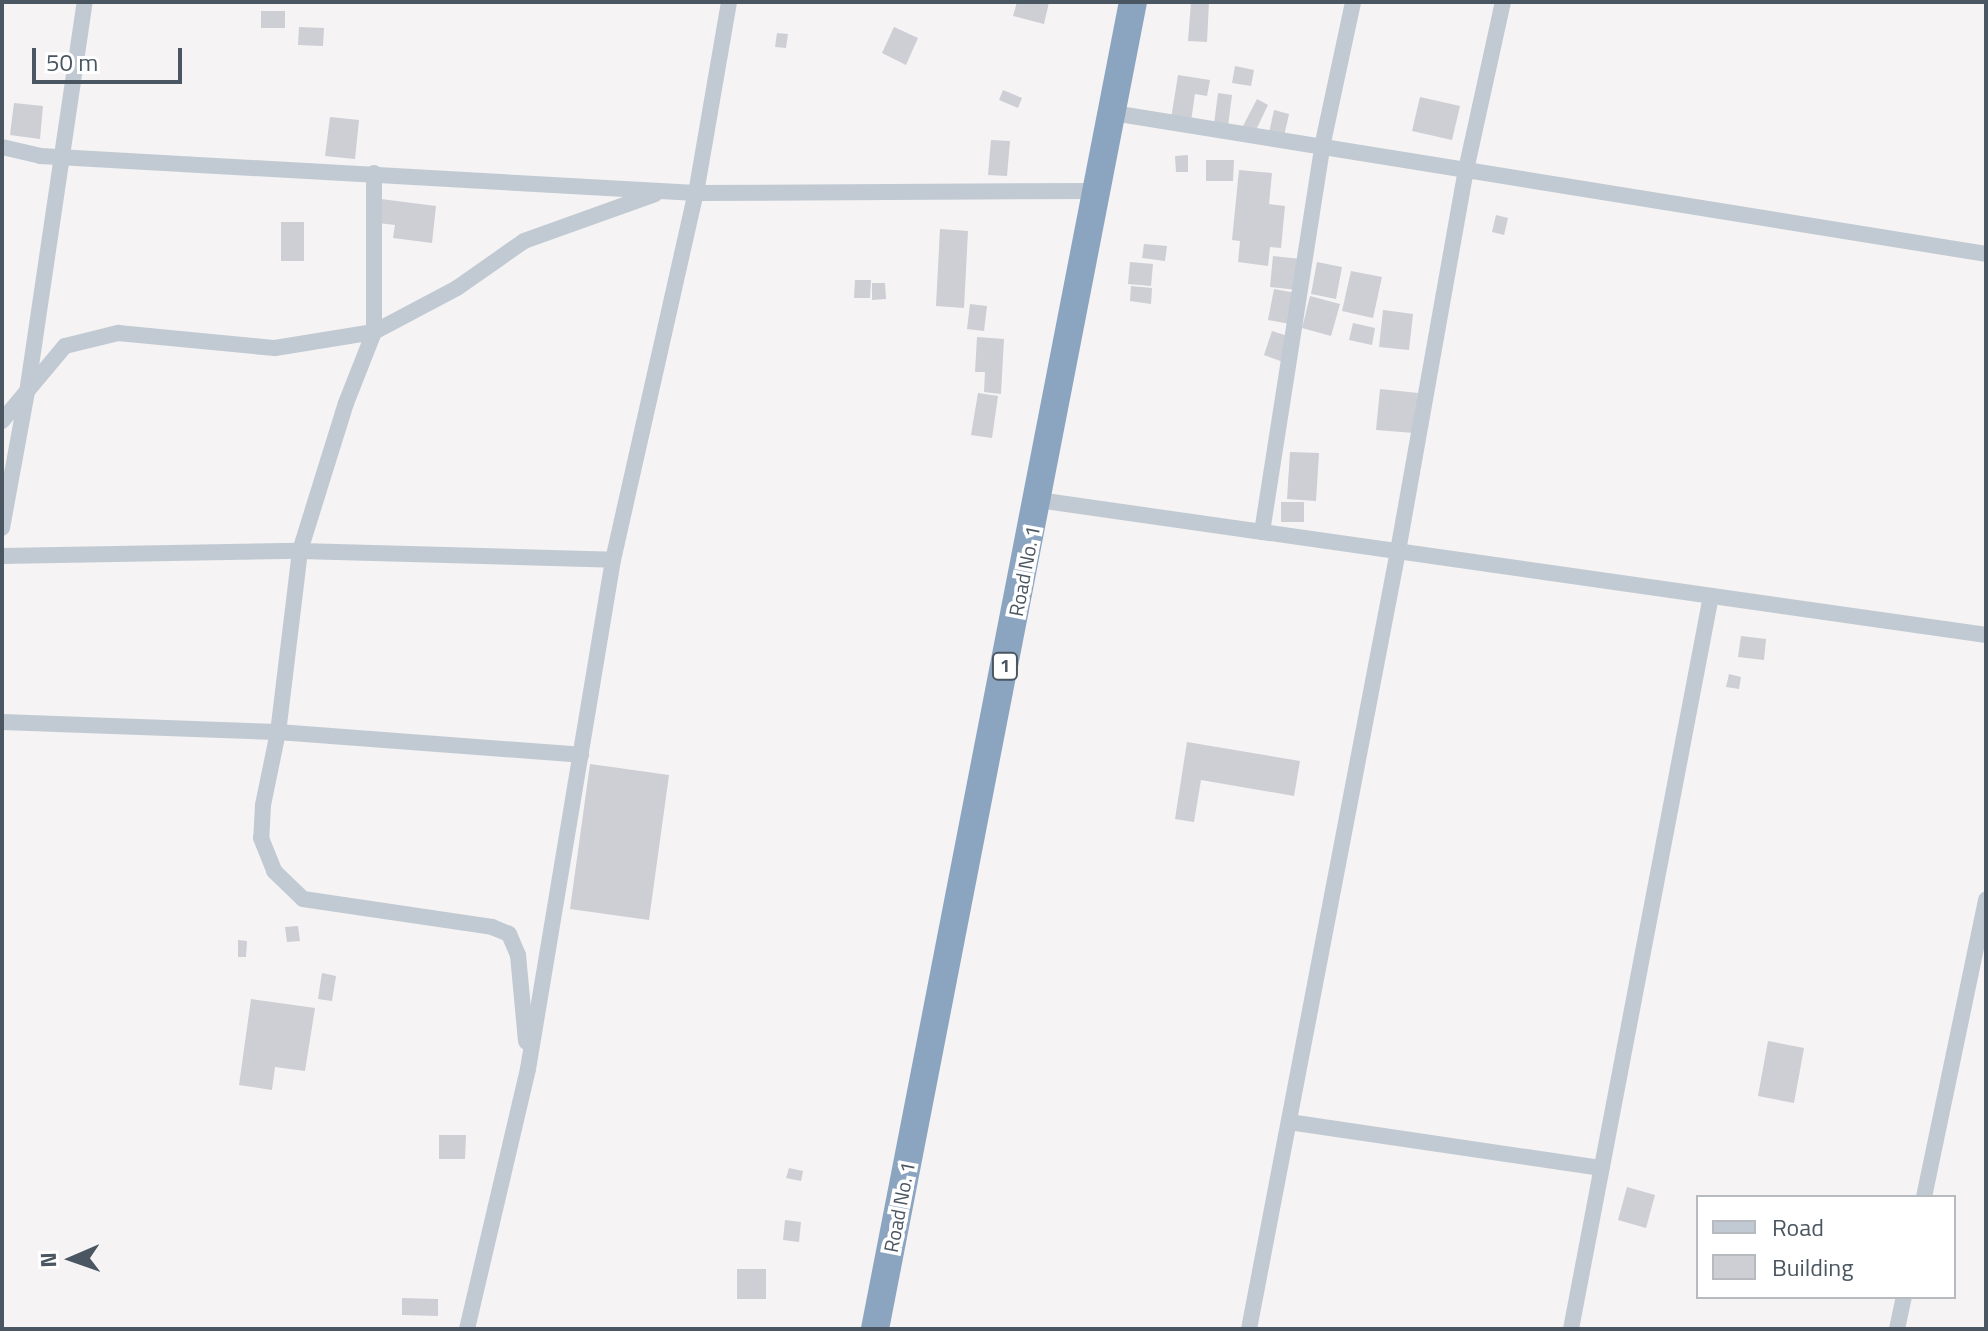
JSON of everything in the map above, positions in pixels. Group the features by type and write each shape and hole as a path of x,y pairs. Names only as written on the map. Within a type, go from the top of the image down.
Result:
{"highway":[{"name":"Road No. 1","path":"875,1329 1133,2"}],"street":[{"path":"2,528 28,386 85,2"},
{"path":"467,1329 528,1069 613,560 696,193 729,2"},
{"path":"1262,532 1322,147 1353,2"},
{"path":"1249,1329 1398,551 1466,170 1503,2"},
{"path":"1113,113 1986,254"},
{"path":"2,147 60,156 696,193 1098,191"},
{"path":"374,173 374,332 346,403 300,551 278,732 263,805 261,838 274,871 303,899 492,927 509,934 518,955 528,1069"},
{"path":"2,421 28,386 65,346 118,333 275,348 374,332 457,288 524,241 664,191"},
{"path":"1038,500 1986,635"},
{"path":"2,556 300,551 613,560"},
{"path":"1571,1329 1711,596"},
{"path":"2,722 278,732 581,755"},
{"path":"1924,1195 1986,899"},
{"path":"1289,1122 1602,1168"},
{"path":"1897,1329 1904,1299"}],"building":[{"path":"1017,2 1049,2 1044,24 1013,16"},
{"path":"1191,2 1209,2 1207,42 1188,41"},
{"path":"261,11 285,11 285,28 261,28"},
{"path":"299,27 324,28 323,46 298,45"},
{"path":"894,27 918,38 906,65 882,53"},
{"path":"777,33 788,34 786,48 775,47"},
{"path":"1235,66 1254,70 1251,86 1232,83"},
{"path":"1178,75 1210,80 1207,96 1195,94 1190,128 1170,125"},
{"path":"1003,90 1022,98 1018,108 999,100"},
{"path":"1218,93 1232,95 1228,126 1214,124"},
{"path":"1420,97 1460,106 1452,140 1412,131"},
{"path":"1257,99 1268,105 1255,132 1243,126"},
{"path":"14,103 43,106 40,139 10,135"},
{"path":"1274,110 1289,114 1284,136 1269,133"},
{"path":"330,117 359,120 355,159 325,156"},
{"path":"991,140 1010,141 1007,176 988,175"},
{"path":"1188,155 1188,172 1176,172 1175,156"},
{"path":"1206,160 1234,160 1233,181 1206,181"},
{"path":"1239,170 1272,173 1269,204 1285,206 1281,248 1270,247 1268,266 1238,262 1240,241 1232,240"},
{"path":"381,199 436,206 432,243 393,238 395,225 378,223"},
{"path":"1496,215 1508,218 1504,235 1492,232"},
{"path":"281,222 304,222 304,261 281,261"},
{"path":"940,229 968,231 964,308 936,306"},
{"path":"1144,244 1167,246 1165,261 1142,258"},
{"path":"1273,256 1301,259 1298,290 1270,287"},
{"path":"1130,262 1153,264 1151,286 1128,284"},
{"path":"1317,262 1342,267 1336,299 1311,294"},
{"path":"1351,271 1382,277 1373,318 1342,311"},
{"path":"855,280 871,280 870,298 854,298"},
{"path":"872,283 885,283 886,299 872,300"},
{"path":"1131,286 1152,288 1151,304 1130,301"},
{"path":"1274,289 1296,293 1290,324 1268,320"},
{"path":"1310,296 1340,304 1331,336 1302,328"},
{"path":"970,304 987,306 984,331 967,329"},
{"path":"1383,310 1413,314 1409,350 1379,347"},
{"path":"1353,323 1375,328 1372,345 1349,340"},
{"path":"1272,331 1294,338 1286,363 1264,355"},
{"path":"977,337 1004,339 1001,394 984,392 985,372 975,372"},
{"path":"1380,389 1418,393 1414,433 1376,430"},
{"path":"978,393 998,396 992,438 971,435"},
{"path":"1290,452 1319,453 1316,501 1287,499"},
{"path":"1281,502 1304,502 1304,522 1281,522"},
{"path":"1741,636 1766,639 1764,660 1738,657"},
{"path":"1729,674 1741,677 1739,689 1726,687"},
{"path":"1187,742 1300,761 1294,796 1201,780 1194,822 1175,819"},
{"path":"590,764 669,775 649,920 570,909"},
{"path":"298,926 300,941 287,942 285,927"},
{"path":"238,940 247,941 246,957 238,957"},
{"path":"322,973 336,976 332,1001 318,999"},
{"path":"251,999 315,1008 305,1071 275,1067 272,1090 239,1085"},
{"path":"1768,1041 1804,1048 1794,1103 1758,1096"},
{"path":"439,1135 466,1135 465,1159 439,1159"},
{"path":"789,1168 803,1171 801,1181 786,1178"},
{"path":"1627,1187 1655,1195 1646,1228 1618,1220"},
{"path":"785,1220 801,1222 799,1242 783,1240"},
{"path":"737,1269 766,1269 766,1299 737,1299"},
{"path":"402,1298 438,1299 438,1316 402,1315"}]}
